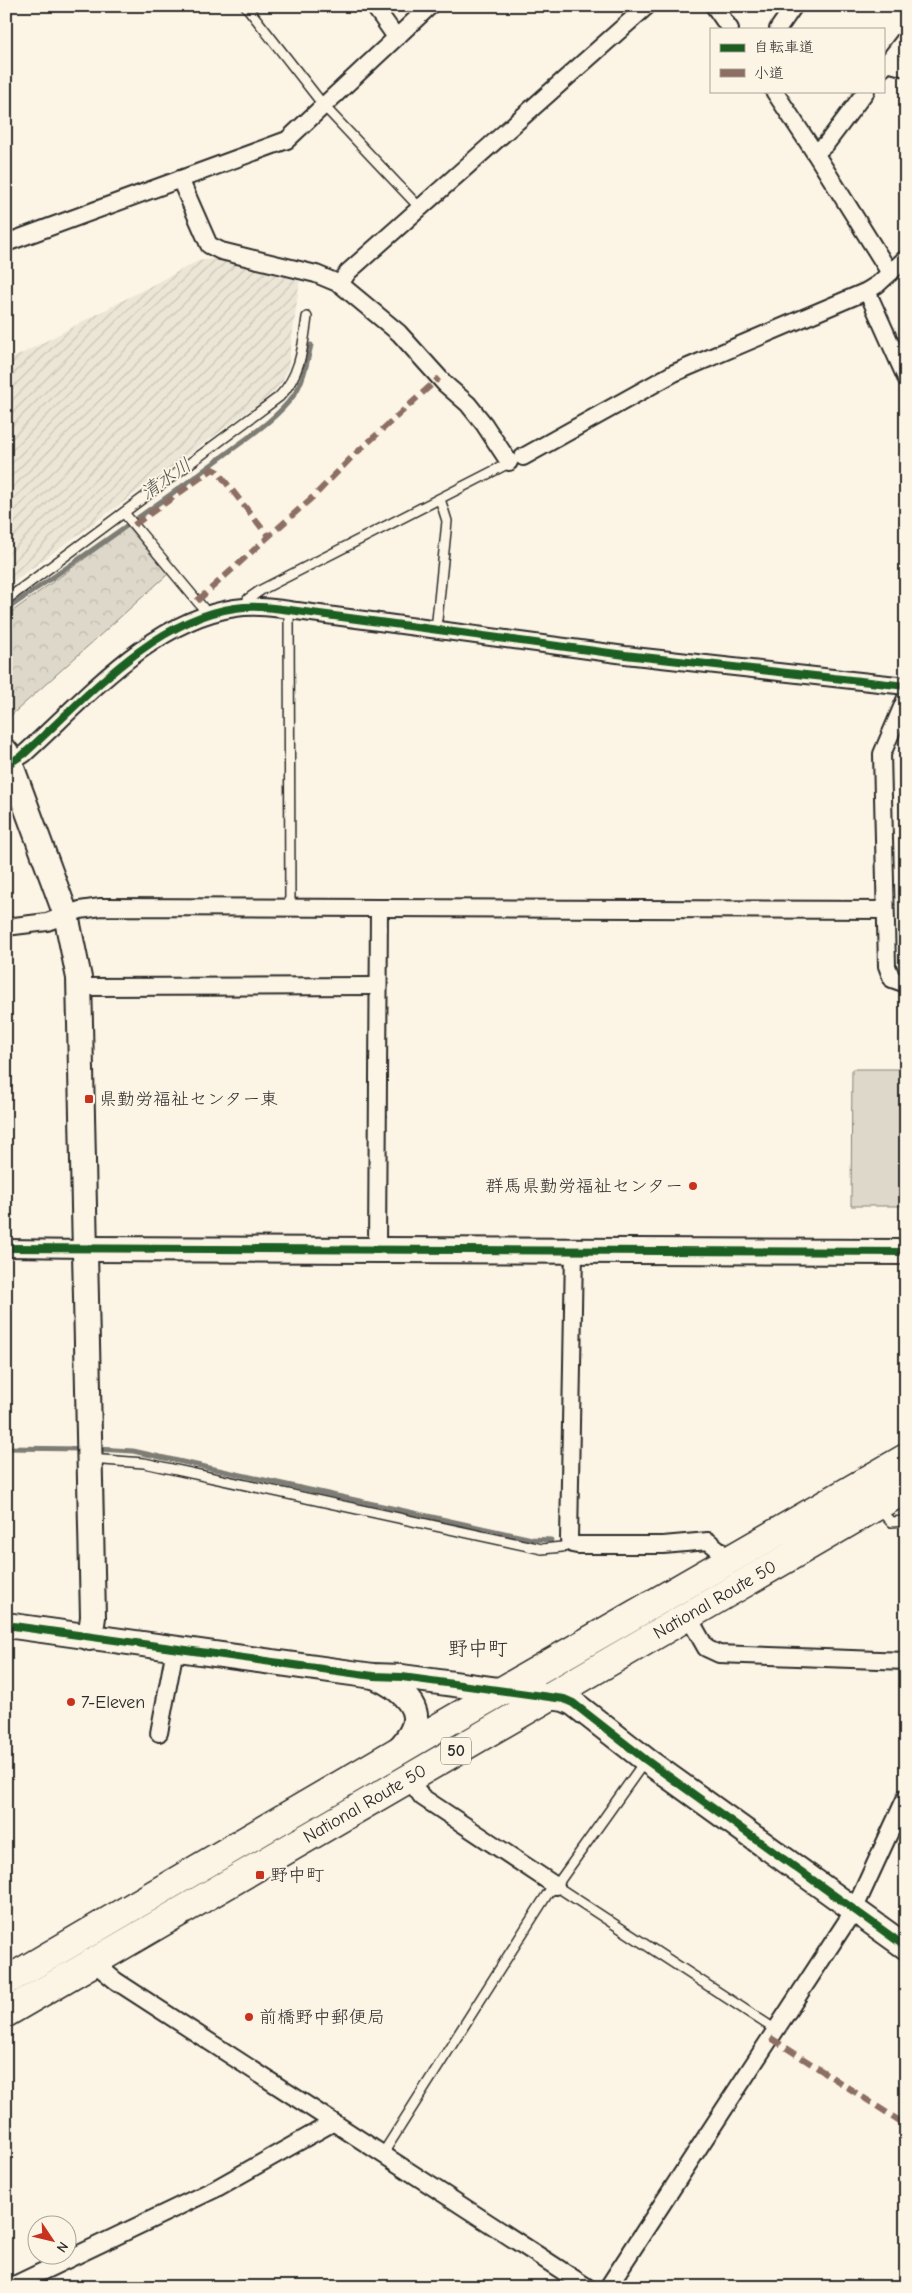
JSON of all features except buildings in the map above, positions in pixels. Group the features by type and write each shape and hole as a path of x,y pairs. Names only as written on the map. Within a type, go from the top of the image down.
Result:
{"highway":[{"name":"National Route 50","path":"6,1981 396,1752 906,1458"},
{"name":"National Route 50","path":"6,2012 906,1490"}],"street":[{"path":"374,6 396,37"},
{"path":"6,243 287,140 430,6"},
{"path":"340,284 348,272 647,6"},
{"path":"714,6 729,28"},
{"path":"779,28 794,6"},
{"path":"885,66 906,38"},
{"path":"885,66 906,68"},
{"path":"775,92 890,273"},
{"path":"815,153 826,144 865,92"},
{"path":"180,179 206,241 214,249 316,274 340,284 399,333 444,384 468,404 516,459 674,373 867,291 906,258"},
{"path":"867,291 906,378"},
{"path":"90,1638 93,1617 80,986 66,915 8,760 24,754 150,643 181,626 206,616 248,607 289,610 625,655 906,686"},
{"path":"906,698 882,754 888,973 892,980 906,984"},
{"path":"6,927 47,922 66,915 101,907 885,910"},
{"path":"377,1250 379,908"},
{"path":"80,986 378,986"},
{"path":"6,1248 906,1252"},
{"path":"574,1251 571,1541 577,1545 663,1545 708,1541 718,1549 724,1563"},
{"path":"688,1616 706,1648 719,1654 906,1661"},
{"path":"6,1626 373,1676 402,1677 552,1696 573,1703 646,1760 906,1947"},
{"path":"159,1733 175,1649"},
{"path":"373,1676 390,1684 404,1696 414,1713 414,1726 396,1752"},
{"path":"408,1779 422,1797 556,1886"},
{"path":"608,2287 854,1910 906,1797"},
{"path":"72,1943 116,1981 587,2287"},
{"path":"10,2287 215,2189 332,2123"}],"lane":[{"path":"246,6 324,106 420,208"},
{"path":"6,600 279,397 289,387 303,350 307,316"},
{"path":"248,607 248,599 261,590 516,459"},
{"path":"436,630 447,521 440,499"},
{"path":"124,513 203,608 206,616"},
{"path":"289,610 290,908"},
{"path":"90,1459 144,1463 542,1549 562,1547 571,1541"},
{"path":"876,1506 890,1522 906,1522"},
{"path":"382,2155 548,1893 556,1886 646,1760"},
{"path":"556,1886 776,2030"}],"shaded area":[{"path":"222,257 300,278 288,368 282,382 269,396 6,587 6,362 198,261"}],"green space":[{"path":"128,527 168,574 7,719 6,616"},
{"path":"852,1069 906,1069 906,1206 851,1206"}],"waterway":[{"name":"清水川","path":"6,610 167,498 269,421 294,395 305,371 311,345"},
{"path":"6,1448 83,1449"},
{"path":"97,1449 133,1451 532,1539 551,1540"}],"marked path":[{"path":"197,601 316,494 352,457 439,378"},
{"path":"134,525 213,469 217,471 268,536"},
{"path":"771,2038 906,2125"}],"cycle path":[{"path":"10,763 24,754 95,687 148,645 175,628 205,616 243,607 281,609 625,655 906,686"},
{"path":"6,1248 906,1252"},
{"path":"6,1625 373,1676 402,1677 564,1699 573,1703 646,1760 906,1947"}],"place":[{"name":"県勤労福祉センター東","path":"89,1099"},
{"name":"群馬県勤労福祉センター","path":"693,1186"},
{"name":"7-Eleven","path":"71,1702"},
{"name":"野中町","path":"260,1875"},
{"name":"前橋野中郵便局","path":"249,2017"}],"district":[{"name":"野中町","path":"478,1648"}]}
